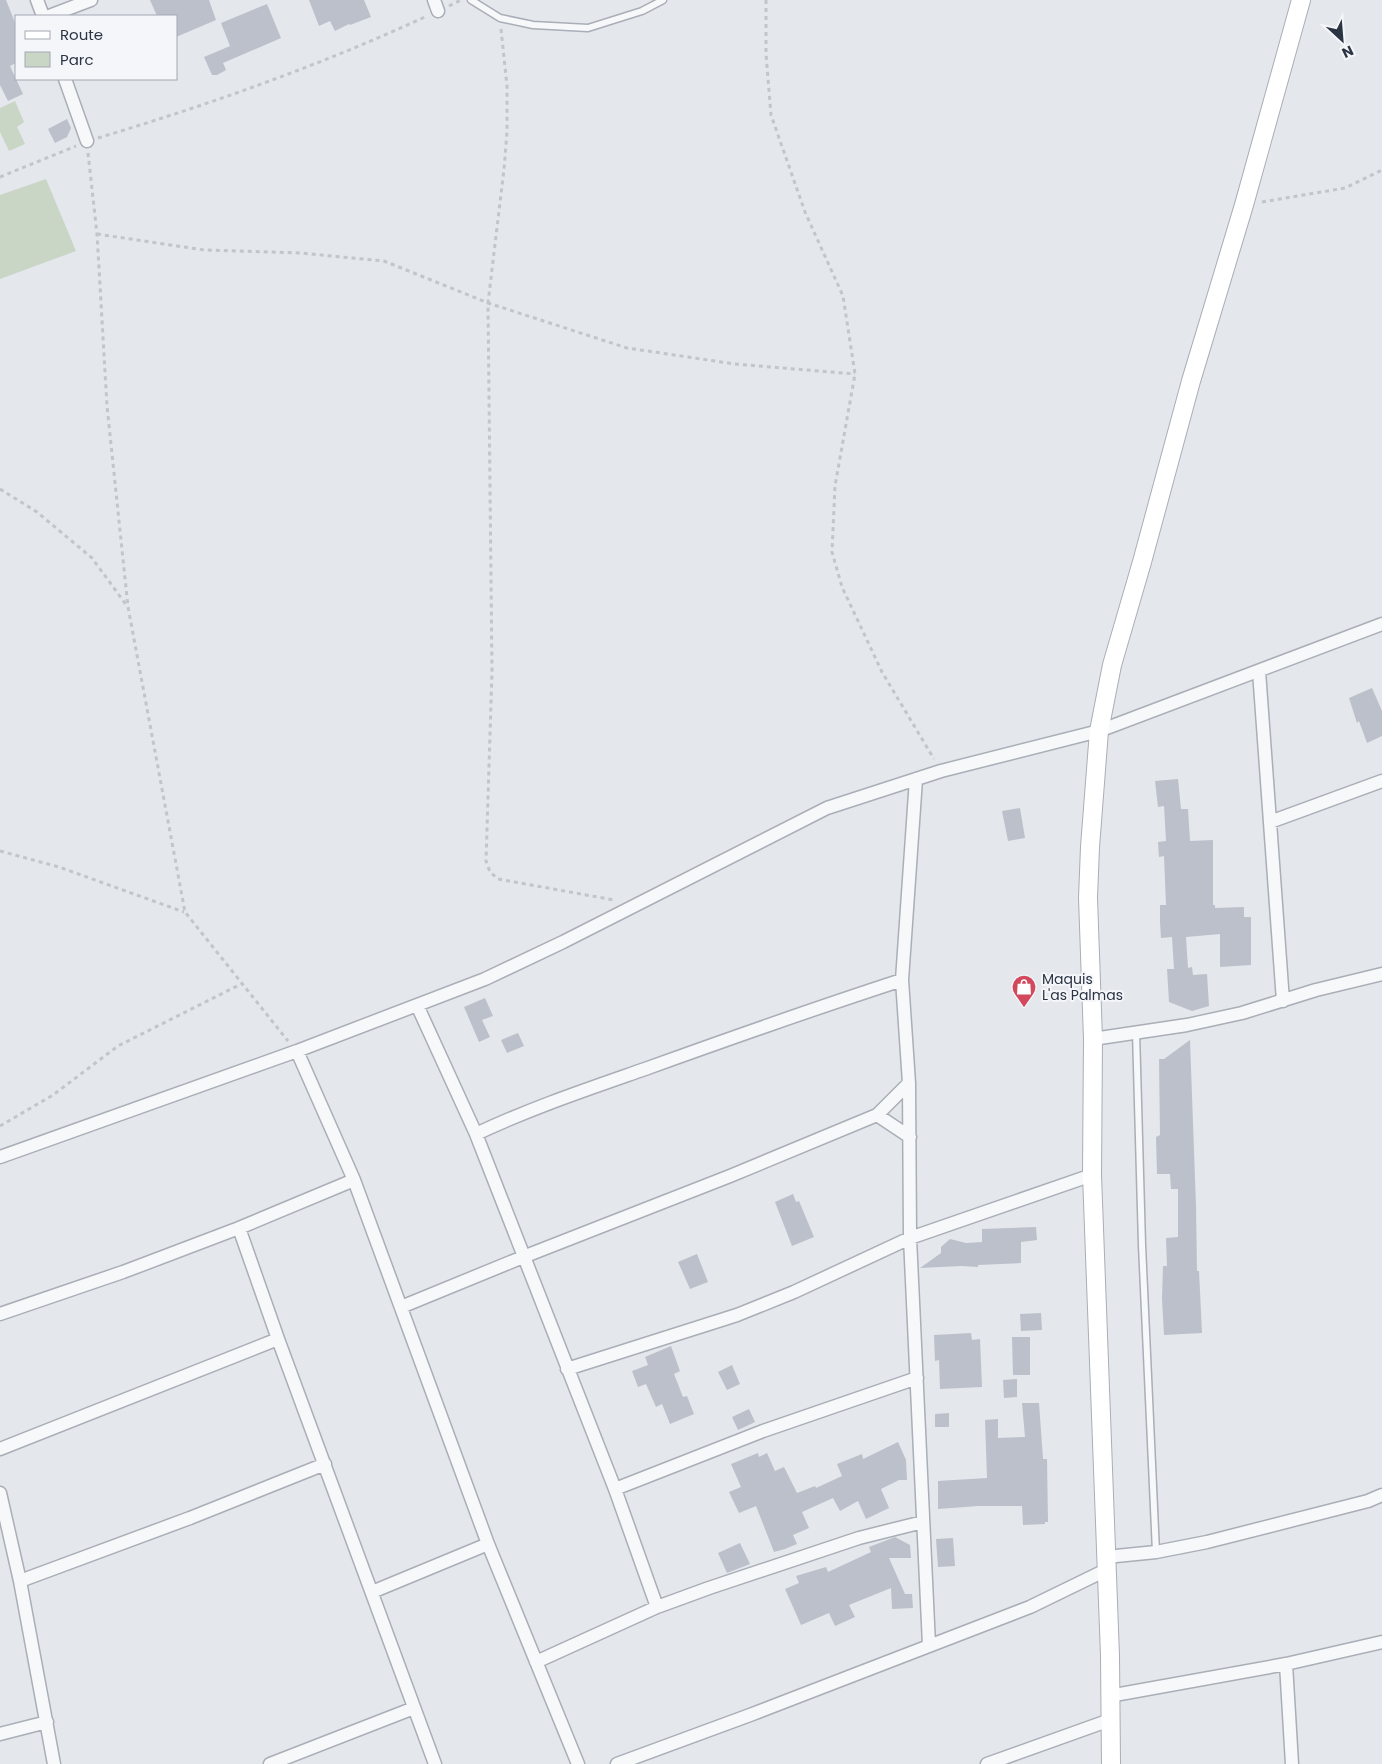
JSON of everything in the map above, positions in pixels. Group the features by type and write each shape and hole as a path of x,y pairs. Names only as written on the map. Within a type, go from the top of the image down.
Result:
{"street":[{"path":"37,0 43,15"},
{"path":"52,15 91,0"},
{"path":"1111,1764 1110,1656 1092,1175 1093,1039 1088,898 1099,732 1112,665 1142,562 1162,483 1244,205 1301,0"},
{"path":"65,80 87,141"},
{"path":"0,1157 296,1051 485,979 733,857 827,808 941,771 1099,732 1382,624"},
{"path":"1259,671 1282,1001"},
{"path":"916,779 902,980 909,1083 910,1238 929,1645"},
{"path":"1270,822 1382,781"},
{"path":"1093,1039 1194,1024 1242,1013 1316,990 1382,974"},
{"path":"476,1134 517,1115 572,1094 902,980"},
{"path":"417,1005 476,1134 615,1489 657,1606"},
{"path":"296,1051 354,1180 488,1544 578,1764"},
{"path":"401,1308 877,1115 909,1083"},
{"path":"877,1115 910,1137"},
{"path":"567,1369 737,1315 794,1292 910,1238 1092,1175"},
{"path":"0,1314 123,1272 239,1228 354,1180"},
{"path":"239,1228 435,1764"},
{"path":"0,1449 278,1339"},
{"path":"615,1489 763,1431 917,1378"},
{"path":"20,1581 190,1518 325,1464"},
{"path":"0,1493 20,1581 54,1764"},
{"path":"617,1764 1030,1607 1106,1564 1276,1525 1368,1501 1382,1495"},
{"path":"536,1662 657,1606 761,1569 859,1538 923,1522"},
{"path":"372,1592 488,1544"},
{"path":"1109,1696 1286,1664 1382,1642"},
{"path":"1286,1664 1292,1764"},
{"path":"270,1764 414,1708"},
{"path":"987,1764 1110,1720"},
{"path":"0,1734 47,1722"}],"lane":[{"path":"471,0 500,18 533,25 588,28 642,12 663,0"},
{"path":"1136,1032 1142,1245 1156,1552"}],"path":[{"path":"0,176 87,141 178,114 362,46 436,6 462,0"},
{"path":"766,0 766,54 771,115 805,212 843,296 854,374 835,486 832,552 842,587 882,672 941,771"},
{"path":"500,18 507,86 507,132 488,303 492,671 486,861 490,872 498,879 637,904"},
{"path":"87,141 97,234 107,406 128,608 185,912 296,1051"},
{"path":"1244,205 1345,188 1382,170"},
{"path":"97,234 204,250 300,253 384,261 488,303 627,348 735,364 854,374"},
{"path":"0,489 37,512 92,558 128,608"},
{"path":"0,851 59,867 185,912"},
{"path":"0,1126 53,1095 118,1046 243,984"}],"green space":[{"path":"15,101 24,122 17,127 25,144 9,151 0,132 0,108"},
{"path":"46,179 76,251 0,279 0,195"}],"building":[{"path":"0,0 6,0 15,22 15,64 10,66 23,94 8,101 0,85"},
{"path":"150,0 209,0 216,20 178,36 178,15 157,15"},
{"path":"309,0 364,0 371,17 335,31 330,21 319,26"},
{"path":"267,4 281,38 223,63 226,70 217,75 212,75 204,57 230,46 221,23"},
{"path":"67,119 71,128 67,137 55,143 48,129"},
{"path":"1372,688 1382,711 1382,736 1367,743 1359,721 1357,723 1349,698"},
{"path":"1178,779 1181,809 1188,809 1190,841 1213,840 1213,905 1215,905 1215,908 1244,907 1244,917 1251,917 1251,965 1220,967 1220,934 1186,937 1188,968 1192,967 1193,975 1207,974 1209,1006 1192,1011 1169,1002 1167,969 1174,969 1172,937 1161,938 1160,922 1160,905 1166,905 1164,856 1159,857 1158,842 1166,841 1164,806 1158,807 1155,781"},
{"path":"1020,808 1025,838 1008,841 1002,811"},
{"path":"485,998 493,1016 482,1020 490,1037 479,1042 464,1007"},
{"path":"518,1033 524,1046 507,1053 501,1040"},
{"path":"1190,1040 1197,1271 1199,1271 1202,1333 1164,1335 1163,1266 1167,1266 1166,1238 1178,1237 1178,1189 1171,1189 1170,1174 1157,1174 1156,1137 1160,1135 1159,1059 1164,1059"},
{"path":"793,1194 796,1202 799,1201 814,1237 792,1246 775,1202"},
{"path":"1036,1227 1037,1240 1021,1242 1021,1263 978,1265 978,1267 920,1268 941,1253 941,1247 950,1239 966,1243 982,1242 982,1229"},
{"path":"697,1254 708,1282 690,1289 678,1262"},
{"path":"1041,1313 1042,1330 1021,1331 1020,1314"},
{"path":"971,1333 972,1340 980,1339 982,1387 940,1389 939,1360 935,1361 934,1335"},
{"path":"1012,1337 1030,1337 1030,1375 1013,1375"},
{"path":"671,1346 680,1371 674,1374 683,1397 687,1396 694,1414 670,1424 662,1404 656,1407 646,1384 638,1387 632,1371 648,1365 645,1357"},
{"path":"732,1365 740,1384 727,1390 718,1372"},
{"path":"1017,1379 1017,1397 1004,1398 1003,1380"},
{"path":"1022,1403 1039,1403 1043,1459 1047,1459 1048,1522 1045,1522 1045,1524 1023,1525 1022,1506 978,1506 938,1509 938,1481 987,1478 985,1420 998,1419 998,1438 1025,1437"},
{"path":"749,1409 755,1422 738,1430 732,1417"},
{"path":"949,1413 949,1427 935,1427 935,1414"},
{"path":"898,1442 906,1460 907,1480 899,1480 881,1489 889,1508 866,1519 858,1501 840,1511 833,1498 802,1512 809,1528 793,1535 797,1544 785,1549 774,1552 756,1506 739,1513 729,1492 741,1487 731,1464 758,1453 759,1457 767,1453 775,1471 784,1467 797,1493 815,1486 816,1488 842,1476 837,1464 862,1454 863,1459"},
{"path":"895,1537 910,1545 911,1558 889,1558 905,1594 912,1594 913,1608 892,1609 891,1588 849,1605 855,1617 835,1626 829,1613 801,1625 785,1589 799,1583 796,1576 826,1567 828,1572 871,1552 869,1547"},
{"path":"953,1538 955,1566 938,1567 936,1539"},
{"path":"740,1543 750,1564 727,1573 718,1553"}],"place":[{"name":"Maquis L'as Palmas","path":"1024,1008"}]}
